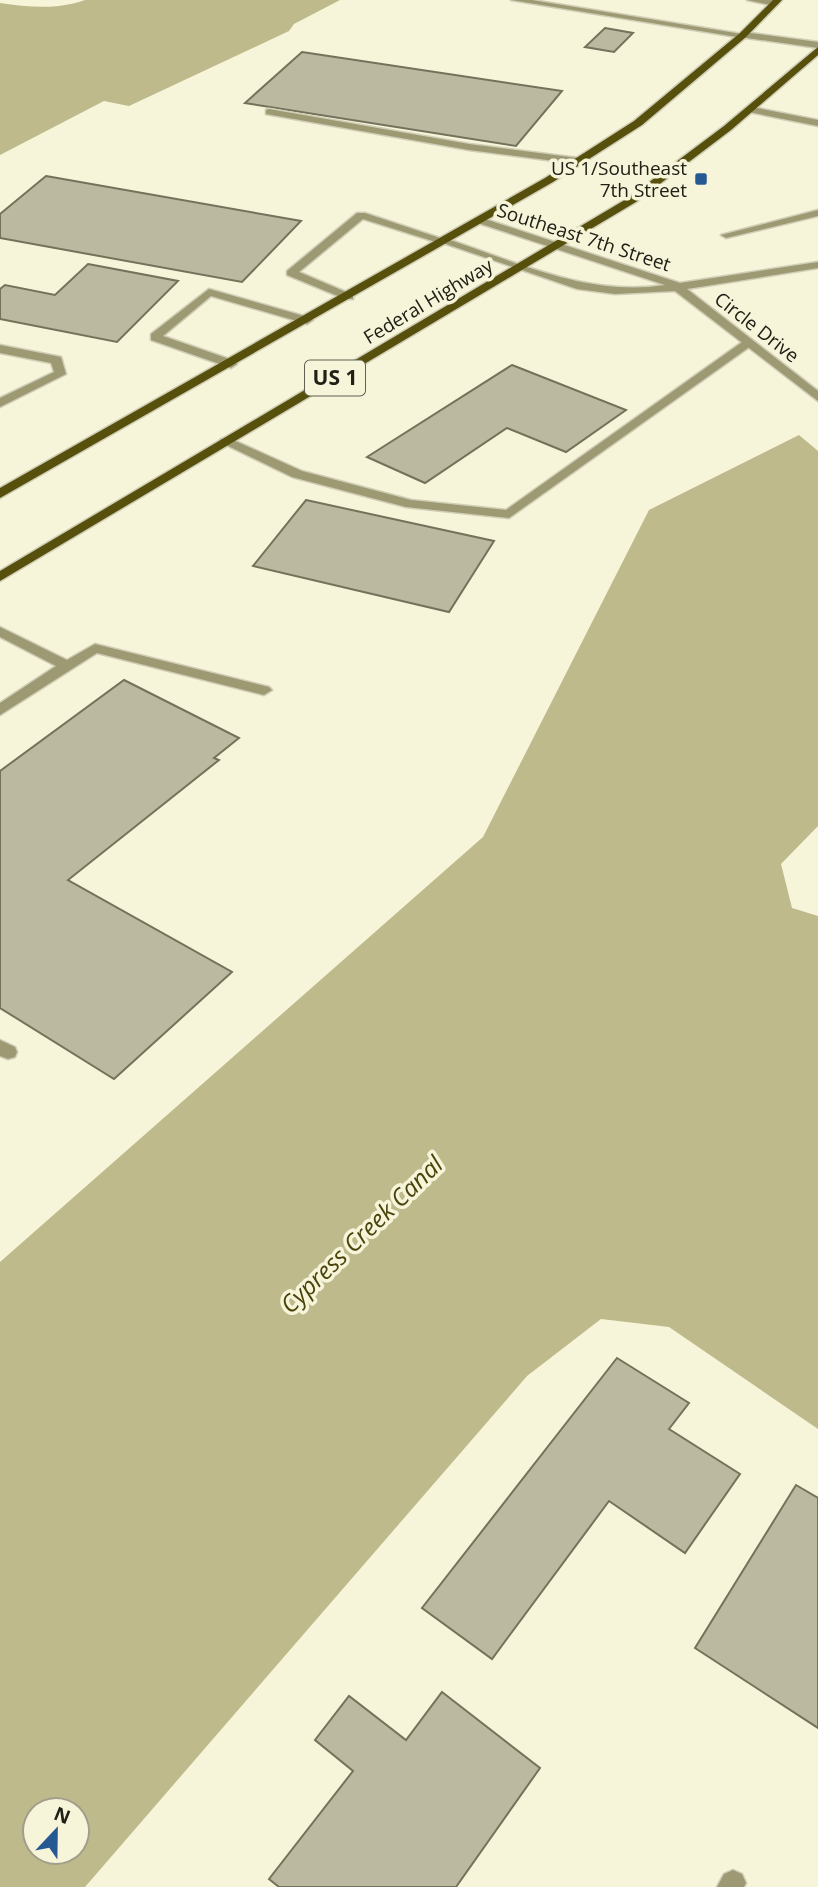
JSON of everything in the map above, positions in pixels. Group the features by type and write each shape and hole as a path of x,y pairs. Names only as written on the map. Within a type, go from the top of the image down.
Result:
{"main road":[{"name":"Federal Highway","path":"0,494 446,242 638,123 743,35 777,1"},
{"name":"Federal Highway","path":"0,577 632,200 752,110 818,48"}],"street":[{"path":"514,0 818,48"},
{"path":"751,0 777,1"},
{"path":"752,110 818,123"},
{"path":"269,112 469,147 578,161"},
{"path":"726,234 818,213"},
{"name":"Southeast 7th Street","path":"349,297 291,273 361,215 577,286 606,290 638,292 818,265"},
{"name":"Southeast 7th Street","path":"482,221 675,285"},
{"name":"Circle Drive","path":"675,285 818,397"},
{"path":"231,364 155,337 209,292 307,320"},
{"path":"226,442 297,474 411,504 509,514 750,343"},
{"path":"0,349 57,360 60,374 0,403"},
{"path":"0,631 67,666"},
{"path":"0,710 95,648 264,690"}],"water":[{"path":"85,0 340,0 294,24 289,31 129,106 104,101 0,155 0,3 53,6"},
{"name":"Cypress Creek Canal","path":"799,435 818,451 818,826 781,864 792,908 818,916 818,1429 669,1327 601,1319 527,1376 85,1887 0,1887 0,1262 483,837 649,510"}],"building":[{"path":"605,28 633,33 614,52 585,47"},
{"path":"302,52 562,91 516,146 245,103"},
{"path":"46,176 301,221 242,282 0,238 0,214"},
{"path":"88,264 178,281 117,342 0,319 0,289 5,285 55,295"},
{"path":"512,365 626,410 566,452 507,428 425,483 367,457"},
{"path":"306,500 494,541 449,612 253,566"},
{"path":"124,680 239,738 214,758 219,760 68,880 232,972 114,1079 0,1008 0,771"},
{"path":"617,1358 689,1403 669,1429 740,1474 685,1553 609,1501 492,1659 422,1608"},
{"path":"796,1485 818,1498 818,1728 695,1648"},
{"path":"442,1692 540,1768 456,1887 279,1887 269,1879 353,1771 315,1740 349,1696 406,1740"}],"place":[{"name":"US 1/Southeast 7th Street","path":"701,179"}]}
